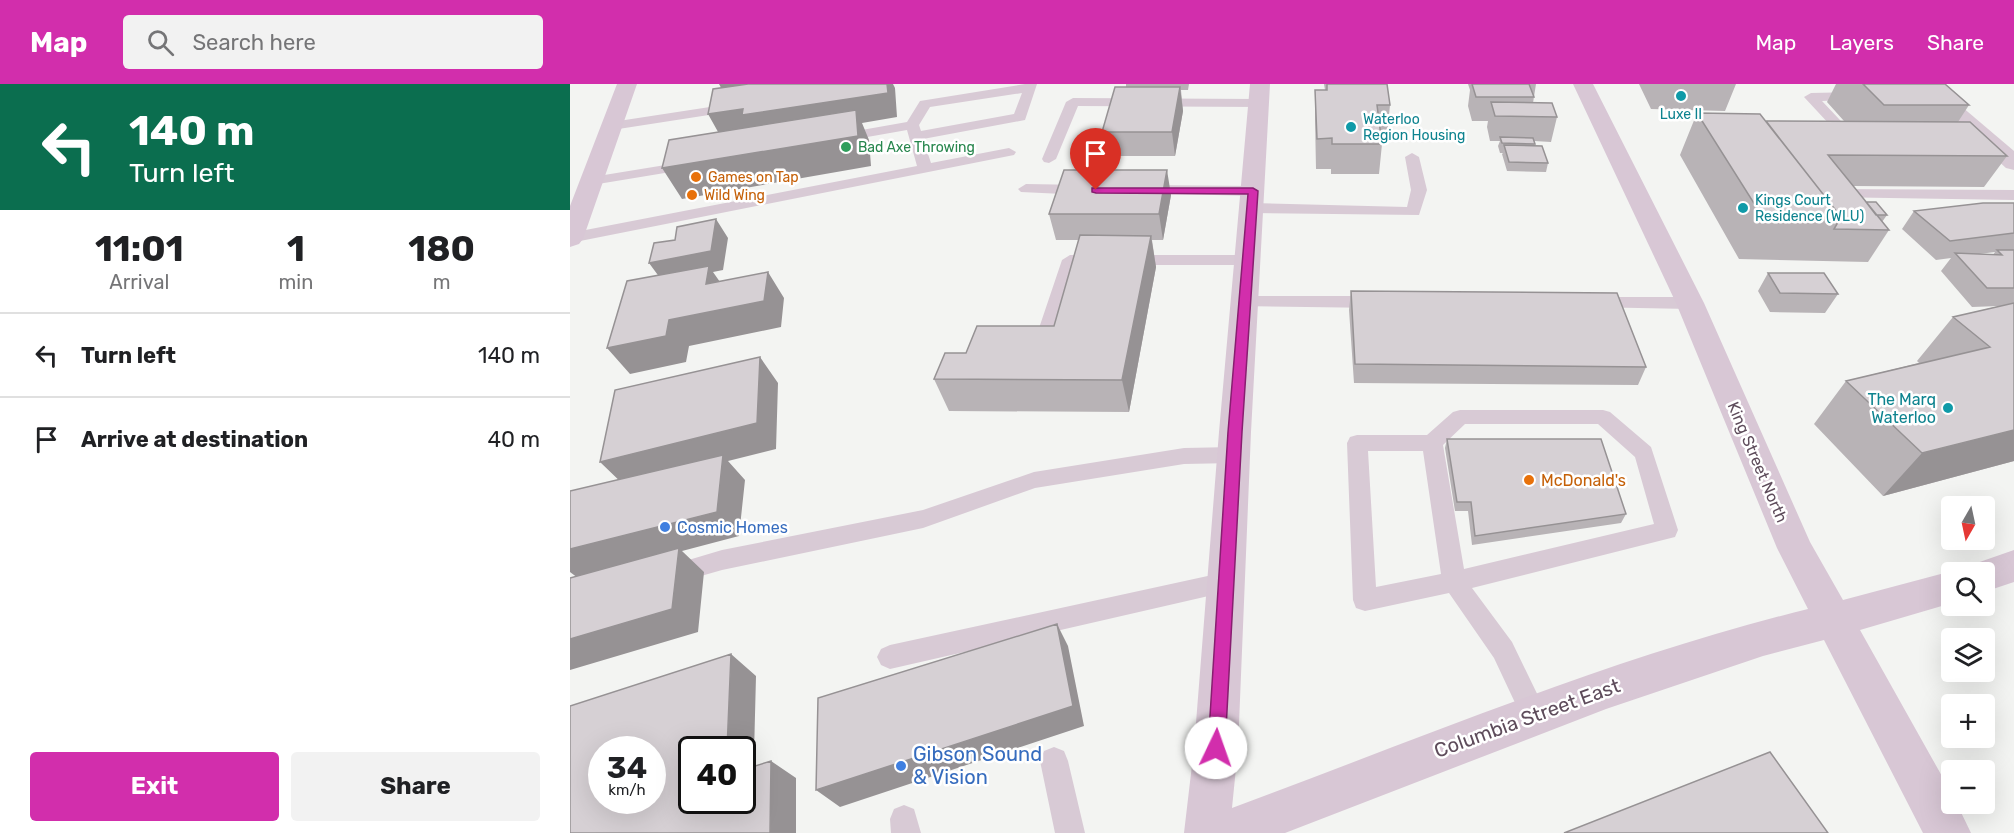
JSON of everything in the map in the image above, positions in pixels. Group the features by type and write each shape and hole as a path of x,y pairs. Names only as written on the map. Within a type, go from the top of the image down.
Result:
{"main road":[{"path":"570,239 627,84"},
{"name":"King Street North","path":"1582,84 1690,303 1795,548 1948,833"},
{"path":"1207,833 1216,748 1259,94"},
{"path":"1995,572 2014,566"},
{"name":"Columbia Street East","path":"1226,833 1606,688 1763,638 1941,591"}],"street":[{"path":"1924,91 2014,163"}],"lane":[{"path":"819,142 914,130 1020,117 1030,86 925,104 914,130 925,167"},
{"path":"1049,159 1073,102 1259,94"},
{"path":"1850,137 1811,97 1869,96"},
{"path":"612,126 752,104"},
{"path":"570,239 1009,152"},
{"path":"1131,190 1413,212 1419,190 1412,157"},
{"path":"592,181 703,162"},
{"path":"1026,189 1096,190"},
{"path":"1832,194 2014,195"},
{"path":"1019,345 1042,346 1070,260 1248,261"},
{"path":"1245,302 1401,302"},
{"path":"1578,303 1690,303"},
{"path":"1460,417 1603,417 1644,453 1667,530 1454,582 1365,600 1358,443 1432,443 1460,417"},
{"path":"1432,443 1454,582 1503,650 1534,715"},
{"path":"657,578 722,560 923,519 1034,480 1184,456 1234,455"},
{"path":"890,657 1227,582"},
{"path":"1054,761 1070,833"}],"building":[{"path":"748,84 887,84 888,93 742,115 743,109 708,114 713,89"},
{"name":"Waterloo Region Housing","path":"1327,84 1387,84 1390,105 1377,105 1382,144 1332,144 1332,138 1317,139 1315,90 1327,90"},
{"path":"1472,84 1529,84 1534,97 1476,97"},
{"path":"1863,84 1945,84 1969,105 1884,105"},
{"path":"1115,87 1180,87 1172,132 1102,132"},
{"path":"1491,102 1552,103 1557,117 1495,116"},
{"path":"856,110 858,136 662,168 669,140"},
{"path":"1697,113 1760,114 1841,217 1762,216"},
{"path":"1766,121 1970,122 2007,156 1828,155 1889,230 1834,229 1841,217"},
{"path":"1500,137 1533,138 1535,144 1502,143"},
{"path":"1504,145 1542,146 1548,163 1509,162"},
{"path":"1064,170 1167,170 1159,214 1049,214"},
{"path":"1866,202 1876,202 1887,215 1876,215"},
{"path":"1983,203 2014,203 2014,233 1950,241 1914,211"},
{"path":"716,219 711,251 649,263 654,243 675,240 677,227"},
{"path":"1080,235 1151,236 1122,380 934,379 945,353 966,353 977,326 1054,326"},
{"path":"1997,250 2014,250 2014,288 1987,288 1955,253 2002,255"},
{"path":"709,266 706,284 768,272 764,301 669,320 666,336 607,348 627,281"},
{"path":"1768,273 1824,273 1838,294 1780,293"},
{"path":"1351,291 1617,293 1646,367 1355,364"},
{"path":"2014,303 2014,430 1922,453 1846,381 1990,347 1953,317"},
{"path":"760,357 757,423 600,462 615,390"},
{"name":"McDonald's","path":"1447,439 1601,439 1626,514 1475,536 1471,502 1457,502"},
{"path":"723,455 717,512 570,549 570,491"},
{"path":"679,548 672,609 570,639 570,578"},
{"name":"Gibson Sound & Vision","path":"1057,624 1073,706 816,790 818,698"},
{"path":"731,654 728,736 678,736 678,814 756,814 756,766 771,761 770,833 570,833 570,706"},
{"path":"1770,752 1828,833 1564,833"}],"place":[{"name":"Luxe II","path":"1681,96"},
{"name":"Waterloo Region Housing","path":"1351,127"},
{"name":"Bad Axe Throwing","path":"846,147"},
{"name":"Games on Tap","path":"696,177"},
{"name":"Wild Wing","path":"692,195"},
{"name":"Kings Court Residence (WLU)","path":"1743,208"},
{"name":"The Marq Waterloo","path":"1948,408"},
{"name":"McDonald's","path":"1529,480"},
{"name":"Cosmic Homes","path":"665,527"},
{"name":"Gibson Sound & Vision","path":"901,766"}],"route":[{"path":"1096,190 1253,191 1235,432 1216,748"}]}
